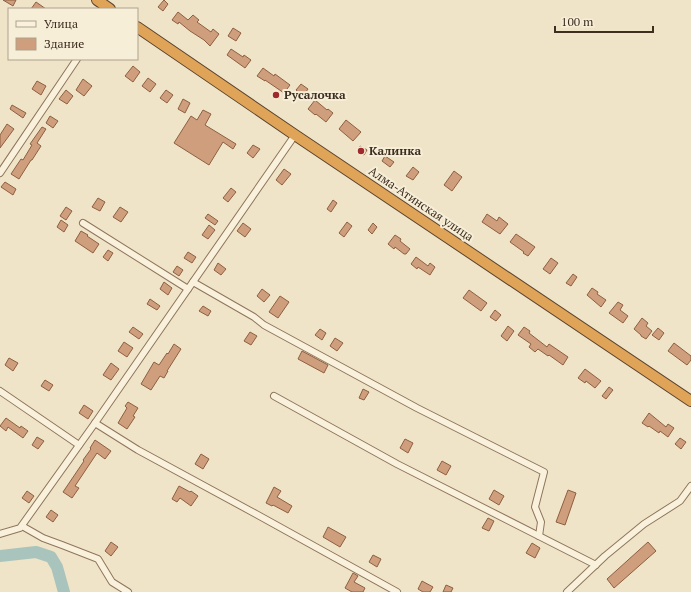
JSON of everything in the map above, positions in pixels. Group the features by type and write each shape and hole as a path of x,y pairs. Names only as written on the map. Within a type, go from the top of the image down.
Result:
{"highway":[{"path":"97,0 109,8"},
{"name":"Алма-Атинская улица","path":"138,28 691,401"}],"street":[{"path":"0,173 75,60"},
{"path":"0,534 22,526 295,135"},
{"path":"83,223 188,289"},
{"path":"193,282 254,316 264,325 327,360 417,408 544,472 535,507 541,522 539,536"},
{"path":"0,391 79,445"},
{"path":"274,396 397,464 596,565"},
{"path":"95,423 138,450 397,592"},
{"path":"567,592 644,524 680,500 691,486"},
{"path":"22,526 43,538 98,559 112,582 128,592"}],"building":[{"path":"3,0 16,0 13,6"},
{"path":"164,0 168,4 163,11 158,7"},
{"path":"36,2 45,8 32,8"},
{"path":"178,12 188,20 193,15 199,20 197,22 211,32 213,29 219,34 210,46 179,22 178,24 172,20"},
{"path":"233,28 241,33 236,41 228,36"},
{"path":"231,49 243,57 244,55 251,60 245,68 227,55"},
{"path":"133,66 140,72 133,82 125,76"},
{"path":"263,68 274,76 275,74 290,85 284,93 257,76"},
{"path":"148,78 156,84 150,92 142,86"},
{"path":"83,79 92,86 84,96 76,90"},
{"path":"37,81 46,86 41,95 32,89"},
{"path":"301,84 308,89 303,96 296,90"},
{"path":"66,90 73,96 67,104 59,99"},
{"path":"166,90 173,95 167,103 160,98"},
{"path":"183,99 190,103 185,113 178,109"},
{"path":"315,100 333,113 326,122 308,109"},
{"path":"12,105 26,113 23,118 10,109"},
{"path":"203,110 211,114 205,125 236,144 233,149 223,142 209,165 174,143 191,116 197,120"},
{"path":"50,116 58,121 53,128 46,123"},
{"path":"346,120 361,132 353,141 339,129"},
{"path":"7,124 14,129 0,148 0,135"},
{"path":"42,127 46,129 37,143 41,146 19,179 11,174 21,159 23,160 32,145 30,144"},
{"path":"253,145 260,149 253,158 247,153"},
{"path":"360,146 367,150 364,155 357,151"},
{"path":"385,156 394,162 390,167 382,161"},
{"path":"413,167 419,172 413,180 406,176"},
{"path":"284,169 291,174 282,185 276,180"},
{"path":"454,171 462,177 452,191 444,185"},
{"path":"5,182 16,189 13,195 1,187"},
{"path":"231,188 236,192 228,202 223,198"},
{"path":"98,198 105,202 100,211 92,207"},
{"path":"333,200 337,203 331,212 327,209"},
{"path":"66,207 72,211 66,220 60,216"},
{"path":"120,207 128,212 121,222 113,217"},
{"path":"208,214 218,221 215,225 205,218"},
{"path":"487,214 497,221 499,217 508,224 500,234 482,222"},
{"path":"61,220 68,225 64,232 57,227"},
{"path":"347,222 352,226 344,237 339,233"},
{"path":"243,223 251,229 245,237 237,231"},
{"path":"373,223 377,227 372,234 368,230"},
{"path":"209,225 215,230 208,239 202,235"},
{"path":"81,231 99,244 93,253 75,241"},
{"path":"516,234 535,247 528,256 510,242"},
{"path":"395,235 410,249 406,254 395,247 394,249 388,244"},
{"path":"108,250 113,253 108,261 103,257"},
{"path":"188,252 196,257 192,263 184,258"},
{"path":"416,257 428,266 430,263 435,267 430,275 418,267 417,269 411,264"},
{"path":"551,258 558,263 550,274 543,269"},
{"path":"218,263 226,269 221,275 214,270"},
{"path":"177,266 183,270 179,276 173,272"},
{"path":"573,274 577,277 571,286 566,283"},
{"path":"164,282 172,288 168,295 160,289"},
{"path":"592,288 598,292 597,294 606,300 601,307 587,295"},
{"path":"262,289 270,295 264,302 257,296"},
{"path":"469,290 487,303 481,311 463,298"},
{"path":"280,296 289,302 278,318 269,312"},
{"path":"150,299 160,306 157,310 147,304"},
{"path":"618,302 623,305 620,310 628,316 623,323 609,313"},
{"path":"203,306 211,311 208,316 199,311"},
{"path":"495,310 501,315 496,321 490,317"},
{"path":"642,318 648,323 646,326 652,331 646,339 634,329"},
{"path":"508,326 514,331 507,341 501,336"},
{"path":"133,327 143,334 139,339 129,332"},
{"path":"524,327 530,331 529,333 547,347 549,344 568,357 563,365 538,349 535,352 529,347 531,344 518,335"},
{"path":"658,328 664,333 659,340 652,335"},
{"path":"320,329 326,333 322,340 315,335"},
{"path":"250,332 257,336 251,345 244,341"},
{"path":"335,338 343,343 337,351 330,346"},
{"path":"124,342 133,348 127,357 118,351"},
{"path":"674,343 691,356 691,360 687,365 668,351"},
{"path":"174,344 181,349 164,378 160,376 151,390 141,384 154,362 159,365"},
{"path":"302,351 328,365 324,373 298,359"},
{"path":"9,358 18,363 13,371 5,365"},
{"path":"111,363 119,369 111,380 103,375"},
{"path":"585,369 601,381 595,388 586,381 585,383 578,378"},
{"path":"45,380 53,385 49,391 41,386"},
{"path":"609,387 613,390 606,399 602,396"},
{"path":"363,389 369,392 364,400 359,398"},
{"path":"128,402 138,408 133,416 135,417 127,429 118,423 127,408 125,406"},
{"path":"84,405 93,411 88,419 79,413"},
{"path":"649,413 666,427 668,424 674,428 668,437 660,431 659,433 642,423"},
{"path":"6,418 20,428 21,426 28,431 23,438 8,427 6,431 0,426"},
{"path":"37,437 44,441 38,449 32,445"},
{"path":"680,438 686,442 681,449 675,444"},
{"path":"405,439 413,443 408,453 400,448"},
{"path":"95,440 111,451 105,459 97,453 75,486 79,488 72,498 63,492 84,461 83,460 91,449 90,448"},
{"path":"201,454 209,459 203,469 195,464"},
{"path":"442,461 451,466 446,475 437,470"},
{"path":"179,486 198,496 191,506 180,498 177,502 172,499"},
{"path":"274,487 281,491 277,497 292,506 288,513 266,503"},
{"path":"494,490 504,496 499,505 489,499"},
{"path":"568,490 576,493 565,525 556,522"},
{"path":"27,491 34,496 29,503 22,498"},
{"path":"51,510 58,515 53,522 46,517"},
{"path":"488,518 494,521 489,531 482,528"},
{"path":"328,527 346,537 340,547 323,537"},
{"path":"111,542 118,547 111,556 105,551"},
{"path":"648,542 656,551 614,588 607,579"},
{"path":"532,543 540,548 535,558 526,553"},
{"path":"373,555 381,559 377,567 369,562"},
{"path":"353,573 358,576 354,582 365,588 363,592 352,592 345,588"},
{"path":"422,581 433,587 430,592 423,592 418,589"},
{"path":"446,585 453,588 451,592 443,592"}],"waterway":[{"path":"0,556 36,552 51,557 57,567 64,592"}],"place":[{"name":"Русалочка","path":"276,95"},
{"name":"Калинка","path":"361,151"}]}
